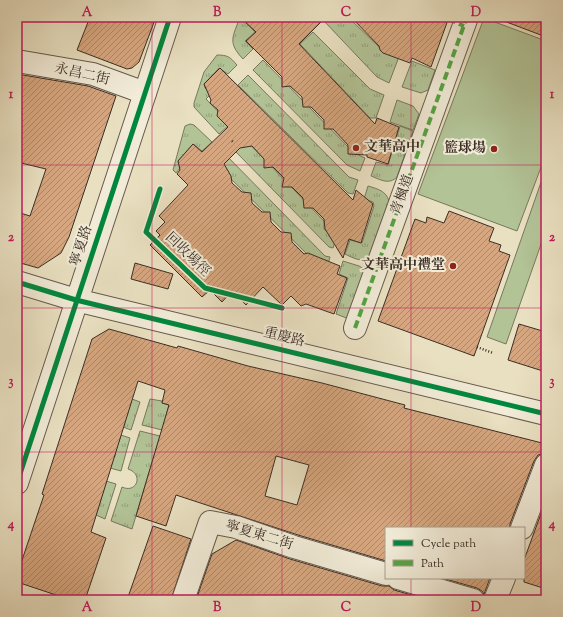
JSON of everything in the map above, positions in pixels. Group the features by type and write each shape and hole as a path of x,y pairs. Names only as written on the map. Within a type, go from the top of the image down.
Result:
{"street":[{"name":"寧夏路","path":"17,483 170,17"},
{"name":"青楓道","path":"355,328 460,20"},
{"name":"永昌二街","path":"17,61 93,74 145,93"},
{"name":"重慶路","path":"17,282 76,300 546,414"},
{"path":"522,527 546,465"},
{"name":"寧夏東二街","path":"183,600 210,522 236,527 294,547 385,574"},
{"path":"401,579 473,600"},
{"path":"495,600 504,579"}],"path":[{"path":"477,348 493,353"}],"green space":[{"path":"240,17 250,17 245,22 255,32 245,41 253,49 243,59 233,44 234,35"},
{"path":"328,17 348,17 379,47 383,53 400,54 389,83 377,77 324,21"},
{"path":"484,18 546,41 546,154 517,231 418,194"},
{"path":"313,32 370,89 384,95 376,118 370,118 300,44"},
{"path":"217,55 224,55 228,57 237,65 228,74 219,68 204,84 205,88 211,94 206,99 230,124 219,134 194,107 204,72"},
{"path":"263,60 354,153 365,158 360,171 347,165 253,70"},
{"path":"412,61 435,70 428,90 421,93 402,87"},
{"path":"248,75 349,177 358,180 353,194 348,193 238,85"},
{"path":"397,100 413,106 419,114 413,130 390,122"},
{"path":"190,124 194,125 212,142 202,151 193,144 178,161 180,168 176,173 173,170 185,126"},
{"path":"400,126 413,131 397,177 391,181 388,181 371,176 376,162 388,165"},
{"path":"240,134 324,221 324,229 330,234 337,236 333,248 329,247 236,152 243,145"},
{"path":"223,152 325,256 330,257 326,271 323,270 213,161"},
{"path":"546,168 546,230 506,344 487,337"},
{"path":"368,186 378,189 384,193 389,201 369,257 360,260 345,254 350,240 362,243 374,206 373,202 364,199"},
{"path":"343,261 364,269 349,319 336,314 348,278 339,274"},
{"path":"132,399 140,402 131,430 123,427"},
{"path":"150,399 162,401 162,403 169,405 162,430 142,425"},
{"path":"140,431 160,436 132,529 111,521 122,487 132,488 137,482 136,475 133,471 128,469"},
{"path":"121,435 130,438 121,471 110,468"},
{"path":"106,481 116,484 105,519 96,515"}],"building":[{"path":"90,17 156,17 139,62 132,68 127,69 77,50"},
{"path":"240,17 326,17 299,44 375,124 377,118 399,127 388,164 367,157 367,155 348,154 348,145 333,129 324,129 324,120 311,107 303,107 302,97 290,86 282,87 282,77 246,41 256,32"},
{"path":"351,17 449,17 431,67 412,58 410,63 383,53 379,46"},
{"path":"546,17 546,37 496,18"},
{"path":"220,68 353,200 356,190 373,204 361,243 349,239 343,258 325,229 324,219 313,208 304,208 303,198 292,187 282,187 284,178 273,167 264,168 264,159 252,146 240,148 224,164 231,176 232,183 242,192 251,193 252,203 262,212 270,212 271,222 281,232 291,233 292,242 304,254 308,253 340,266 337,274 347,278 334,314 306,304 301,306 291,296 282,305 263,287 246,305 232,291 222,302 210,290 202,297 150,245 160,235 156,231 165,222 159,216 188,185 177,174 180,170 178,161 193,144 202,152 228,127 217,116 218,110 210,103 211,100 204,84"},
{"path":"17,74 88,86 116,96 69,237 61,253 38,268 17,262 17,212 30,216 46,169 17,162"},
{"path":"449,211 494,228 489,241 501,245 499,251 510,255 474,356 378,321 415,219 426,223 427,217 444,223"},
{"path":"135,263 173,274 168,289 131,279"},
{"path":"519,324 546,332 546,372 508,360"},
{"path":"109,329 177,348 178,346 248,366 322,383 405,405 404,408 546,444 546,453 538,455 534,461 510,527 385,527 385,561 298,535 176,495 166,526 136,516 169,405 162,403 165,390 138,381 91,532 106,538 85,600 71,600 17,582 17,575 44,495 42,494 92,339","holes":["276,456 309,465 297,505 265,496"]},
{"path":"546,500 546,589 524,582 525,557"},
{"path":"153,526 191,539 171,600 127,600"},
{"path":"236,540 290,559 382,586 389,586 394,590 429,600 196,600 212,554"},
{"path":"446,579 490,579 484,594 477,588"}],"marked path":[{"path":"355,328 467,17"},
{"path":"448,19 464,26"}],"cycle path":[{"path":"17,483 170,17"},
{"name":"回收場徑","path":"160,189 146,232 205,288 282,308"},
{"path":"17,282 76,300 546,414"}],"place":[{"name":"文華高中","path":"356,148"},
{"name":"籃球場","path":"494,149"},
{"name":"文華高中禮堂","path":"453,266"}]}
